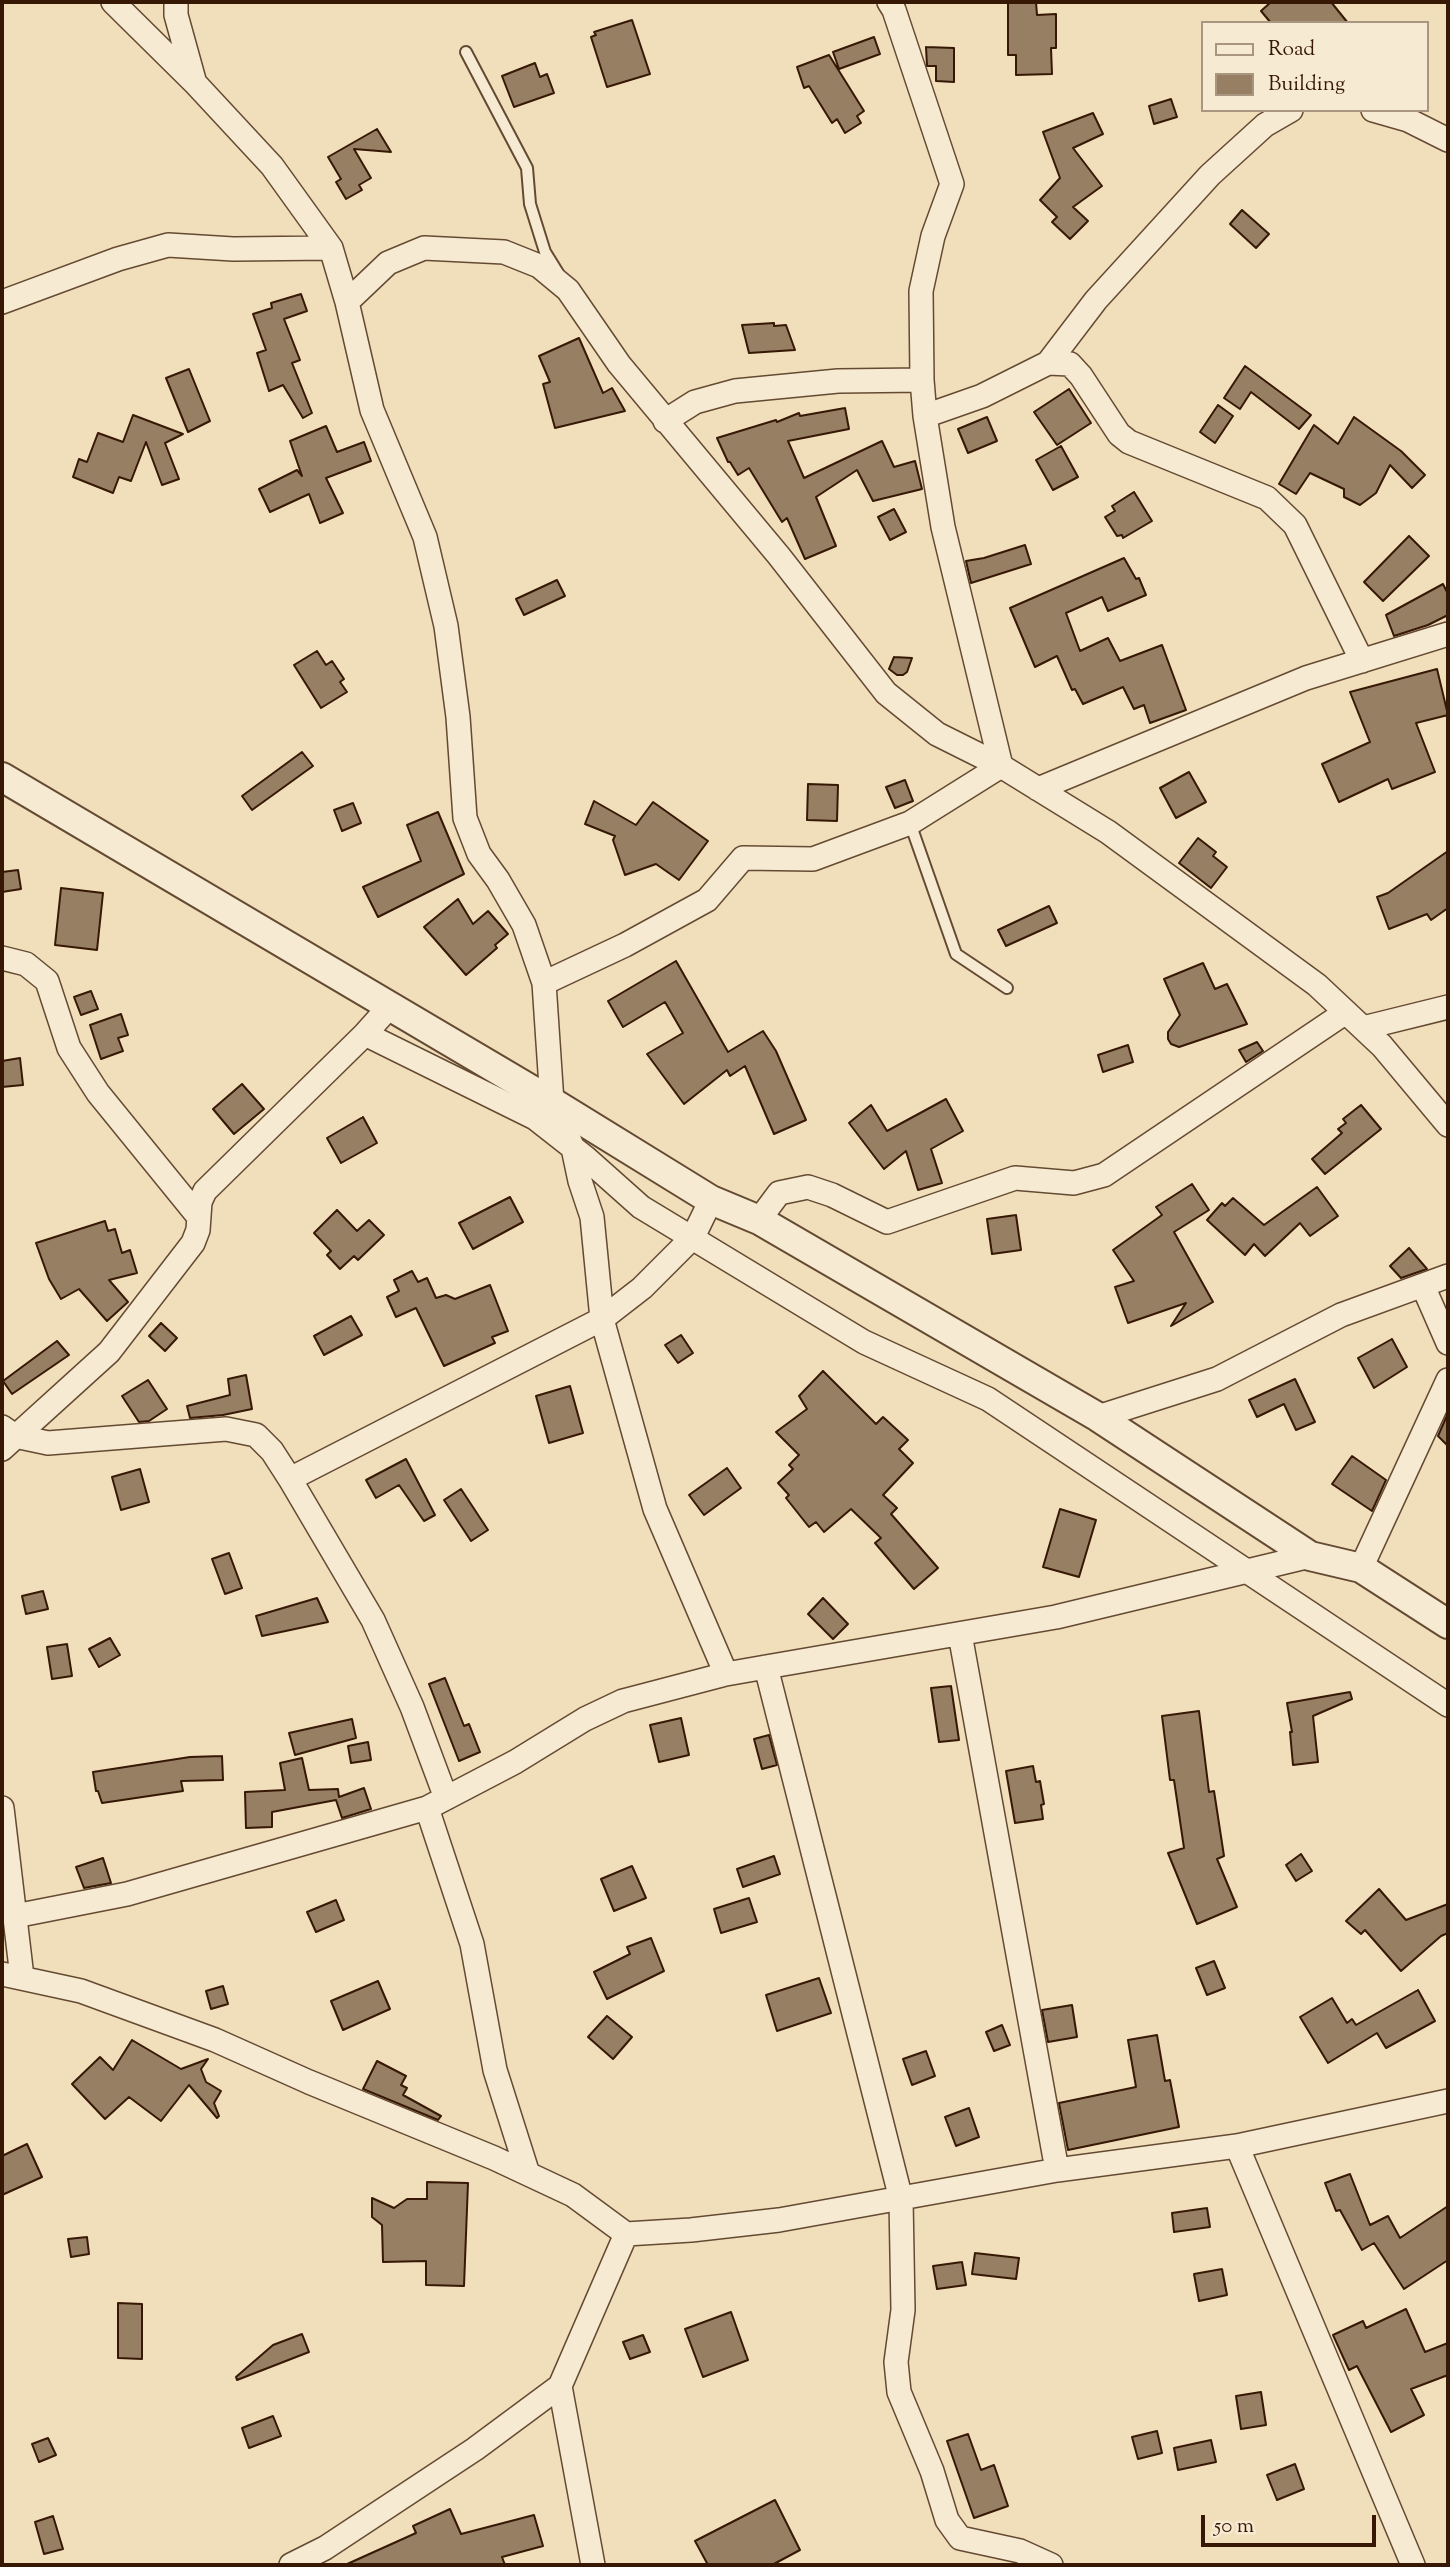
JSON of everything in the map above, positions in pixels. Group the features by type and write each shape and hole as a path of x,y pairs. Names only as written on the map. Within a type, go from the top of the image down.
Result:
{"street":[{"path":"113,2 194,82 272,166 331,248 347,302 372,410 425,537 446,626 458,717 465,818 479,854 498,880 524,925 544,983 552,1102 573,1148 592,1217 602,1319 655,1509 726,1674"},
{"path":"176,2 176,15 194,82"},
{"path":"889,2 894,10 952,184 933,236 921,291 925,416 943,527 1001,766"},
{"path":"925,416 982,396 1048,363 1096,300 1210,175 1265,125 1288,112"},
{"path":"1380,112 1408,120 1448,140"},
{"path":"2,302 118,259 168,245 233,249 331,248"},
{"path":"347,302 388,263 424,248 504,253 539,266 568,290 619,364 779,556 886,693 937,734 1001,766 1108,832 1317,985 1382,1046 1448,1125"},
{"path":"1048,363 1070,364 1081,376 1119,434 1129,442 1266,498 1295,525 1362,661"},
{"path":"665,421 695,402 735,391 838,381 922,380"},
{"path":"1038,789 1306,678 1448,634"},
{"path":"544,983 625,945 707,900 743,858 813,859 909,822 1001,766"},
{"path":"2,778 552,1102 711,1200 759,1220 1098,1417 1310,1556 1361,1568 1448,1624"},
{"path":"2,958 26,964 47,981 69,1048 98,1093 198,1216"},
{"path":"6,1438 109,1352 193,1243 198,1230 200,1202 205,1191 365,1034 390,1006"},
{"path":"1363,1028 1448,1007"},
{"path":"759,1220 779,1193 808,1187 832,1195 887,1222 1015,1178 1074,1183 1104,1175 1346,1012"},
{"path":"365,1034 535,1118 641,1207 864,1342 988,1399 1448,1704"},
{"path":"290,1479 602,1319 642,1288 693,1237 711,1200"},
{"path":"1098,1417 1217,1379 1341,1315 1448,1276"},
{"path":"1423,1286 1448,1343"},
{"path":"1361,1568 1448,1380"},
{"path":"6,1438 48,1443 226,1429 256,1435 272,1451 373,1620 412,1707 472,1944 495,2070 528,2174"},
{"path":"15,1916 127,1894 436,1803 516,1762 585,1719 623,1701 726,1674 1056,1618 1310,1556"},
{"path":"961,1634 1057,2170"},
{"path":"766,1667 901,2199 903,2310 896,2362 899,2392 932,2472 947,2520 960,2538 1020,2551 1051,2565"},
{"path":"2,1808 15,1916 12,1976 80,1991 215,2040 573,2195 626,2234 779,2220 1057,2170 1237,2146 1448,2101"},
{"path":"1237,2146 1413,2565"},
{"path":"291,2565 325,2549 475,2449 560,2386 626,2234"},
{"path":"560,2386 593,2565"}],"lane":[{"path":"467,52 527,168 530,204 545,252 568,290"},
{"path":"909,822 956,954 1007,988"}],"building":[{"path":"1008,2 1036,2 1037,15 1056,14 1056,48 1051,48 1052,74 1016,75 1016,55 1008,55"},
{"path":"1271,2 1331,2 1346,21 1269,21 1261,11"},
{"path":"632,20 650,74 607,87 591,37 596,35 594,32"},
{"path":"874,37 880,54 839,69 833,52"},
{"path":"926,47 954,48 954,82 936,81 936,66 927,66"},
{"path":"829,55 864,111 857,116 861,123 845,133 837,119 832,123 809,86 804,88 797,67"},
{"path":"535,63 540,77 547,74 554,93 514,107 502,76"},
{"path":"1171,99 1177,117 1154,124 1149,106"},
{"path":"1093,113 1103,134 1073,148 1102,186 1073,207 1088,221 1070,239 1052,222 1057,217 1040,200 1060,178 1043,132"},
{"path":"377,129 391,152 354,149 371,178 359,185 362,190 346,199 336,182 341,179 328,157"},
{"path":"1242,210 1269,234 1256,248 1230,224"},
{"path":"301,294 307,311 284,319 300,360 292,363 312,413 303,418 283,385 269,391 257,353 266,350 253,314 272,308 271,303"},
{"path":"774,323 774,326 786,325 795,350 749,353 742,325"},
{"path":"579,338 603,393 612,388 625,411 555,428 543,384 550,382 539,356"},
{"path":"1245,366 1311,415 1299,429 1251,392 1240,409 1224,398"},
{"path":"189,369 210,421 188,432 166,378"},
{"path":"1069,389 1091,423 1057,445 1034,412"},
{"path":"1218,405 1233,416 1215,443 1200,432"},
{"path":"845,408 849,429 788,441 804,478 882,441 894,467 915,461 922,489 873,501 857,470 816,497 836,546 805,559 787,518 782,522 749,468 738,475 728,462 717,438 776,420 777,422 799,413 800,416"},
{"path":"133,415 183,434 165,443 179,479 162,485 146,442 131,481 119,477 113,493 73,477 79,459 87,462 98,433 123,442"},
{"path":"987,417 997,441 968,453 958,429"},
{"path":"1354,417 1401,451 1425,475 1412,488 1390,465 1376,493 1360,505 1344,497 1344,489 1310,473 1296,494 1279,484 1314,425 1338,444"},
{"path":"326,426 337,452 364,442 371,461 326,478 343,513 320,523 309,494 270,512 259,489 297,470 302,476 290,441"},
{"path":"1061,446 1078,477 1053,490 1036,460"},
{"path":"1134,492 1152,521 1123,538 1122,535 1117,536 1105,517 1115,511 1112,506"},
{"path":"894,509 906,532 890,540 878,517"},
{"path":"1409,536 1429,556 1383,601 1364,582"},
{"path":"1025,545 1031,564 971,583 966,561"},
{"path":"1124,558 1136,579 1139,578 1146,595 1108,611 1102,597 1066,613 1080,651 1108,638 1120,661 1162,645 1186,710 1150,723 1144,705 1134,709 1123,687 1083,704 1075,689 1072,690 1057,656 1035,667 1010,608"},
{"path":"557,580 565,596 524,615 516,599"},
{"path":"1443,584 1448,594 1448,615 1394,636 1386,615"},
{"path":"317,651 326,665 332,661 344,679 340,682 347,692 321,708 294,665"},
{"path":"894,657 912,658 907,672 903,675 897,675 889,669"},
{"path":"1437,669 1448,715 1416,723 1435,772 1392,789 1388,779 1339,802 1322,764 1370,742 1350,692"},
{"path":"302,752 313,766 252,810 242,796"},
{"path":"1189,772 1206,802 1176,818 1160,788"},
{"path":"905,780 913,801 895,808 886,787"},
{"path":"808,784 838,785 837,821 807,820"},
{"path":"594,801 636,825 653,802 708,841 679,880 656,864 625,875 613,840 615,836 585,824"},
{"path":"353,803 361,823 342,831 334,810"},
{"path":"438,812 464,874 378,917 363,887 421,861 407,825"},
{"path":"1198,838 1216,852 1213,856 1227,867 1211,888 1179,863"},
{"path":"1448,851 1448,908 1431,920 1427,914 1389,929 1377,897 1388,893"},
{"path":"18,870 21,889 2,892 2,872"},
{"path":"61,888 103,893 97,950 55,945"},
{"path":"458,899 473,924 488,911 508,934 495,945 497,948 466,975 424,927"},
{"path":"1049,906 1057,923 1006,946 998,930"},
{"path":"676,961 728,1052 763,1031 776,1051 806,1120 774,1134 745,1066 730,1076 727,1070 684,1104 647,1054 683,1033 665,1002 623,1027 608,1001"},
{"path":"1203,963 1215,989 1227,984 1247,1024 1179,1047 1171,1044 1168,1039 1168,1032 1180,1015 1164,979"},
{"path":"91,991 98,1009 81,1015 74,997"},
{"path":"121,1014 128,1035 118,1038 123,1051 101,1059 90,1025"},
{"path":"1257,1042 1263,1051 1246,1062 1239,1050"},
{"path":"1128,1045 1133,1062 1103,1072 1098,1055"},
{"path":"20,1058 23,1085 2,1087 2,1061"},
{"path":"242,1084 264,1109 234,1134 213,1109"},
{"path":"946,1099 963,1131 931,1149 942,1183 918,1190 906,1151 884,1169 849,1123 871,1105 887,1131"},
{"path":"1361,1105 1381,1129 1325,1174 1312,1159 1342,1133 1338,1129 1346,1123 1343,1119"},
{"path":"363,1117 377,1143 341,1163 327,1138"},
{"path":"1192,1184 1209,1210 1174,1232 1213,1302 1171,1326 1186,1303 1128,1323 1115,1287 1134,1281 1113,1250 1162,1215 1156,1207"},
{"path":"1317,1187 1338,1216 1310,1236 1300,1223 1265,1256 1254,1244 1245,1255 1207,1220 1222,1203 1225,1206 1233,1198 1264,1225"},
{"path":"510,1197 523,1222 473,1249 459,1223"},
{"path":"337,1210 357,1231 369,1220 384,1235 358,1260 354,1256 340,1269 327,1255 331,1251 314,1233"},
{"path":"1016,1215 1021,1250 992,1254 987,1219"},
{"path":"105,1221 108,1231 115,1229 122,1253 130,1250 137,1273 109,1280 128,1302 107,1321 79,1289 61,1299 49,1279 36,1243"},
{"path":"1409,1248 1427,1269 1401,1278 1390,1266"},
{"path":"412,1271 418,1282 427,1278 436,1298 446,1295 455,1299 490,1285 508,1331 492,1337 495,1343 444,1366 416,1308 396,1317 387,1297 399,1291 394,1280"},
{"path":"351,1316 362,1335 324,1355 314,1336"},
{"path":"161,1323 177,1338 165,1351 149,1336"},
{"path":"681,1335 693,1353 678,1363 665,1345"},
{"path":"1392,1339 1407,1367 1374,1388 1358,1358"},
{"path":"57,1341 69,1355 12,1394 3,1381"},
{"path":"823,1371 876,1424 883,1417 908,1440 899,1449 913,1463 883,1495 897,1508 891,1514 938,1568 914,1589 875,1543 881,1538 851,1509 824,1532 816,1522 809,1527 778,1483 793,1469 789,1465 799,1455 776,1432 807,1409 799,1396"},
{"path":"246,1375 252,1409 190,1418 187,1406 230,1395 228,1379"},
{"path":"1295,1379 1315,1422 1296,1430 1284,1404 1257,1417 1249,1400"},
{"path":"148,1380 167,1409 149,1421 139,1422 122,1396"},
{"path":"570,1386 583,1433 549,1443 536,1396"},
{"path":"1448,1413 1448,1446 1438,1436"},
{"path":"1352,1456 1386,1480 1372,1511 1332,1484"},
{"path":"406,1459 435,1515 424,1521 399,1485 376,1498 366,1480"},
{"path":"727,1468 741,1488 704,1515 689,1495"},
{"path":"140,1469 149,1502 121,1510 112,1477"},
{"path":"461,1489 488,1530 471,1541 444,1500"},
{"path":"1060,1509 1096,1520 1079,1577 1043,1567"},
{"path":"229,1553 242,1588 225,1594 212,1559"},
{"path":"43,1591 48,1609 26,1614 22,1596"},
{"path":"317,1598 328,1622 262,1636 256,1616"},
{"path":"823,1598 848,1624 833,1639 808,1614"},
{"path":"110,1638 120,1655 99,1667 89,1649"},
{"path":"67,1644 72,1676 52,1679 47,1647"},
{"path":"445,1678 464,1726 469,1724 480,1752 459,1761 429,1684"},
{"path":"951,1686 959,1740 939,1742 931,1688"},
{"path":"1350,1692 1352,1699 1313,1716 1318,1762 1293,1765 1292,1732 1287,1703"},
{"path":"1199,1711 1209,1792 1214,1791 1224,1856 1217,1859 1237,1907 1197,1924 1168,1853 1184,1848 1174,1780 1170,1780 1162,1716"},
{"path":"681,1718 689,1755 659,1762 650,1725"},
{"path":"352,1719 356,1738 295,1755 289,1733"},
{"path":"769,1735 777,1765 762,1769 754,1739"},
{"path":"368,1742 371,1760 351,1763 348,1746"},
{"path":"222,1756 223,1780 181,1781 183,1791 102,1803 96,1791 93,1772 190,1757"},
{"path":"302,1758 309,1790 338,1789 339,1797 364,1788 371,1809 342,1818 336,1800 272,1812 272,1827 246,1828 245,1792 285,1790 280,1763"},
{"path":"1033,1766 1036,1782 1040,1781 1044,1804 1041,1805 1043,1819 1015,1823 1006,1771"},
{"path":"1301,1854 1312,1871 1296,1881 1286,1865"},
{"path":"774,1856 780,1874 743,1887 737,1869"},
{"path":"103,1858 111,1883 84,1888 76,1867"},
{"path":"632,1866 646,1898 614,1911 601,1879"},
{"path":"1379,1889 1406,1920 1448,1904 1448,1933 1401,1971 1365,1930 1361,1934 1346,1921"},
{"path":"749,1898 757,1922 721,1933 714,1909"},
{"path":"336,1900 344,1920 316,1932 307,1912"},
{"path":"651,1938 664,1971 607,1999 594,1972 630,1954 627,1947"},
{"path":"1214,1961 1225,1988 1207,1995 1196,1968"},
{"path":"819,1978 831,2013 777,2031 766,1995"},
{"path":"378,1981 390,2009 343,2030 331,2001"},
{"path":"223,1986 228,2004 211,2009 206,1991"},
{"path":"1418,1990 1435,2021 1386,2048 1377,2033 1328,2063 1300,2017 1332,1998 1347,2023 1352,2019 1356,2025"},
{"path":"1072,2005 1077,2037 1048,2042 1042,2010"},
{"path":"607,2016 632,2037 613,2059 588,2037"},
{"path":"1002,2025 1010,2045 994,2051 986,2032"},
{"path":"1157,2035 1165,2081 1170,2080 1179,2127 1068,2150 1059,2103 1136,2087 1128,2040"},
{"path":"132,2040 181,2069 208,2059 201,2069 206,2082 221,2091 214,2103 219,2116 217,2118 189,2085 161,2121 129,2097 105,2119 72,2084 100,2057 113,2070"},
{"path":"926,2051 935,2076 912,2085 903,2059"},
{"path":"377,2061 406,2076 401,2085 407,2088 403,2095 441,2116 438,2120 363,2089"},
{"path":"969,2108 979,2137 956,2146 945,2117"},
{"path":"27,2144 42,2177 2,2195 2,2156"},
{"path":"1350,2174 1370,2225 1388,2216 1400,2238 1448,2206 1448,2260 1404,2289 1374,2243 1362,2250 1340,2210 1336,2211 1325,2183"},
{"path":"427,2182 468,2183 464,2286 426,2285 426,2261 383,2262 382,2225 372,2217 372,2198 394,2208 407,2199 427,2199"},
{"path":"1207,2208 1210,2227 1174,2232 1172,2213"},
{"path":"87,2237 89,2254 71,2257 68,2239"},
{"path":"975,2253 1019,2258 1016,2279 972,2274"},
{"path":"962,2262 966,2285 937,2289 933,2266"},
{"path":"1222,2269 1227,2295 1199,2301 1194,2274"},
{"path":"118,2303 142,2304 142,2359 118,2358"},
{"path":"1406,2309 1425,2352 1448,2343 1448,2375 1411,2389 1424,2415 1391,2432 1357,2366 1349,2370 1333,2335 1363,2321 1366,2328"},
{"path":"731,2312 748,2360 703,2377 685,2329"},
{"path":"302,2334 309,2352 237,2380 236,2377 273,2345"},
{"path":"643,2335 650,2352 630,2359 623,2342"},
{"path":"1261,2392 1266,2425 1241,2429 1236,2396"},
{"path":"273,2416 281,2436 249,2448 242,2428"},
{"path":"1157,2431 1162,2453 1138,2459 1132,2437"},
{"path":"968,2434 981,2470 994,2465 1008,2506 974,2518 947,2441"},
{"path":"48,2438 56,2455 39,2462 32,2444"},
{"path":"1211,2440 1216,2462 1178,2470 1174,2448"},
{"path":"1295,2464 1304,2489 1277,2500 1267,2475"},
{"path":"775,2500 800,2550 772,2565 708,2565 695,2541"},
{"path":"450,2509 461,2534 534,2515 543,2546 502,2557 505,2565 345,2565 416,2533 413,2526"},
{"path":"53,2516 63,2549 44,2554 35,2522"}]}
